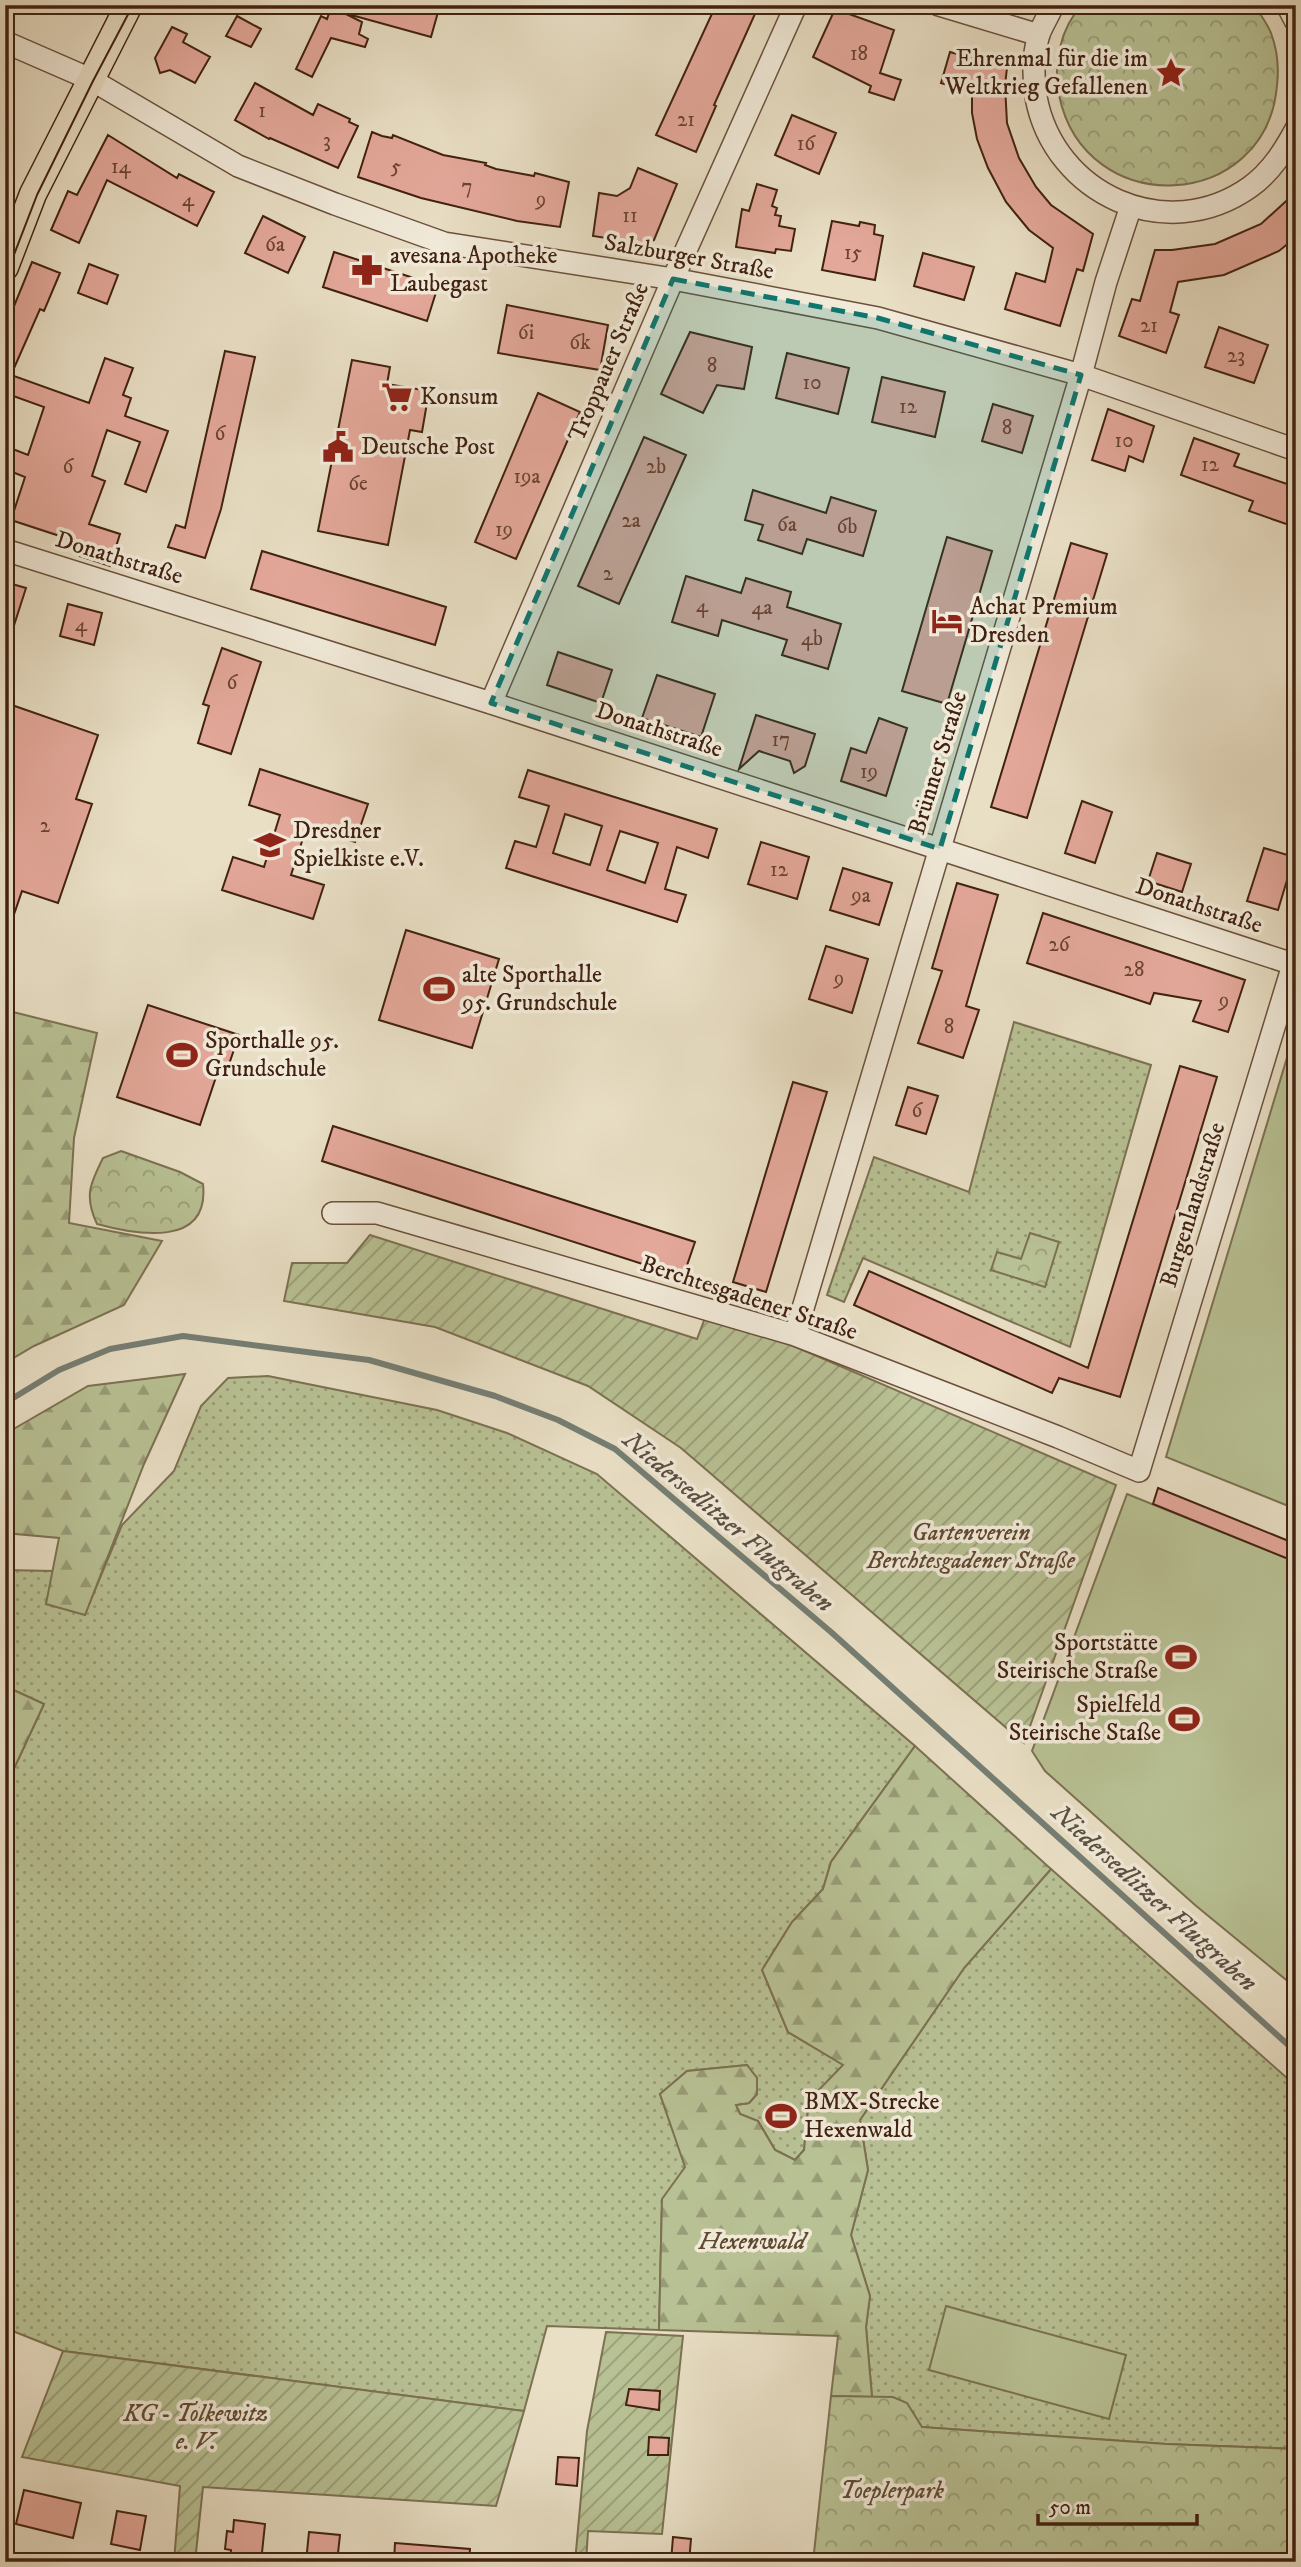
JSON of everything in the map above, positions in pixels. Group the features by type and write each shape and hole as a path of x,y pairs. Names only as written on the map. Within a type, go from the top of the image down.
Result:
{"main road":[{"path":"5,267 33,194 129,5"}],"street":[{"name":"Troppauer Straße","path":"491,703 673,279 796,5"},
{"path":"939,5 1039,35"},
{"path":"1053,5 1039,35 1033,78 1041,120 1061,158 1092,188 1131,206 1172,212 1213,206 1250,187 1280,158 1296,129"},
{"path":"1287,5 1296,22"},
{"name":"Salzburger Straße","path":"5,42 90,79 238,166 400,229 444,243 673,279 878,318 1081,375 1296,450"},
{"name":"Brünner Straße","path":"795,1335 1081,375 1106,282 1131,206"},
{"name":"Donathstraße","path":"5,550 1295,961"},
{"name":"Burgenlandstraße","path":"1139,1471 1295,961"},
{"name":"Berchtesgadener Straße","path":"333,1213 377,1213 795,1335 1139,1471"}],"highlighted area":[{"path":"673,279 878,318 1081,375 940,849 491,703"}],"green space":[{"path":"1082,5 1254,5 1273,39 1278,79 1266,127 1242,158 1210,177 1174,185 1137,181 1103,165 1075,136 1057,83 1063,36 1074,14"},
{"path":"5,1010 97,1033 74,1138 69,1223 162,1241 124,1305 34,1346 5,1363"},
{"path":"1014,1022 1151,1065 1070,1347 863,1258 844,1302 827,1295 874,1157 969,1192"},
{"path":"1296,1028 1296,1509 1166,1457"},
{"path":"121,1151 180,1172 203,1184 202,1205 195,1219 183,1228 150,1233 97,1224 90,1198 92,1183 103,1158"},
{"path":"1030,1233 1059,1242 1045,1287 991,1270 997,1252 1021,1259"},
{"name":"Gartenverein Berchtesgadener Straße","path":"370,1235 697,1339 705,1318 782,1341 1116,1485 1024,1743 681,1448 588,1386 435,1327 284,1301 292,1263 347,1263"},
{"path":"185,1374 144,1464 85,1615 46,1604 59,1538 5,1533 5,1434 88,1386"},
{"path":"268,1376 437,1410 507,1433 597,1474 915,1746 831,1862 823,1889 792,1922 762,1970 788,2032 844,2065 809,2100 804,2150 795,2160 775,2150 758,2121 740,2114 735,2105 749,2103 757,2094 757,2078 747,2065 687,2071 660,2094 686,2167 662,2200 659,2330 547,2326 524,2411 63,2351 5,2328 5,1788 44,1704 7,1687 5,1690 5,1570 54,1571 46,1604 85,1614 122,1525 174,1471 201,1406 228,1378"},
{"name":"Spielfeld Steirische Staße","path":"1127,1494 1296,1562 1296,1988 1195,1905 1045,1771 1032,1751"},
{"path":"7,1687 44,1704 5,1788 5,1690"},
{"name":"Hexenwald","path":"915,1746 1051,1869 964,1968 860,2120 868,2170 851,2235 870,2296 866,2327 872,2397 831,2396 838,2336 659,2330 662,2199 685,2167 660,2094 687,2071 747,2065 757,2078 757,2094 749,2103 736,2105 740,2114 758,2121 775,2150 795,2160 804,2150 809,2100 843,2065 788,2032 762,1970 792,1922 823,1889 831,1862"},
{"path":"1051,1869 1296,2086 1296,2449 1166,2444 921,2427 903,2402 872,2397 866,2327 870,2296 851,2235 868,2170 860,2120 964,1968"},
{"path":"946,2306 1126,2355 1109,2419 929,2370"},
{"path":"606,2332 683,2336 662,2534 588,2531 586,2562 575,2562 587,2431"},
{"name":"KG - Tolkewitz e. V.","path":"63,2351 524,2411 496,2506 203,2487 195,2562 174,2562 180,2486 22,2457"},
{"name":"Toeplerpark","path":"831,2396 893,2397 907,2403 922,2427 1166,2444 1296,2449 1296,2562 813,2562"}],"building":[{"path":"332,5 440,5 431,37 344,13 362,22 359,34 368,39 365,47 331,38 312,77 296,69 321,16 327,19"},
{"path":"716,5 759,5 696,152 656,135"},
{"path":"835,9 894,30 880,73 901,80 894,100 869,92 871,86 813,57"},
{"path":"237,16 261,29 251,47 226,36"},
{"path":"172,27 187,34 183,42 210,57 195,83 170,70 160,73 155,58"},
{"path":"950,52 1007,68 1007,123 1019,158 1036,187 1051,205 1093,234 1083,271 1077,269 1060,326 1005,309 1016,273 1045,282 1053,248 1029,230 1006,202 988,168 977,139 972,113 972,92 941,83"},
{"path":"255,83 313,115 318,104 350,119 349,122 358,126 338,168 269,139 235,120"},
{"path":"792,115 836,133 819,174 775,155"},
{"path":"372,132 392,138 393,135 443,155 486,163 485,165 496,169 534,176 535,173 569,182 560,227 517,221 421,198 358,177"},
{"path":"108,135 177,178 179,174 214,192 197,226 107,180 79,243 51,230 68,191 77,195"},
{"path":"638,168 677,184 654,240 645,244 593,236 599,193 617,196 630,188"},
{"path":"757,184 777,190 772,206 777,208 775,215 781,216 779,226 795,229 791,251 776,249 775,253 736,247 742,209 749,211"},
{"path":"1296,192 1296,237 1279,251 1224,275 1178,282 1170,312 1179,315 1166,353 1119,336 1132,299 1140,301 1155,250 1215,244 1261,224"},
{"path":"263,216 305,237 288,273 245,253"},
{"path":"832,221 859,226 860,222 875,225 874,234 883,236 875,280 822,270"},
{"path":"334,252 438,286 427,321 323,287"},
{"path":"923,253 974,267 964,300 914,286"},
{"path":"32,262 60,273 44,311 40,309 11,375 89,403 105,358 133,368 123,395 131,398 125,416 168,431 146,492 125,484 140,442 107,430 92,476 105,481 89,524 120,534 110,566 80,556 84,544 11,520 25,477 5,469 5,446 28,455 44,407 5,393 5,314 10,316"},
{"path":"89,264 118,275 107,304 78,293"},
{"path":"507,305 608,325 600,370 498,353"},
{"path":"1219,327 1268,345 1254,383 1205,367"},
{"path":"690,332 752,347 744,389 717,385 703,413 661,394"},
{"path":"225,351 255,357 221,509 205,558 168,547 176,525 185,528"},
{"path":"787,353 849,368 838,414 776,398"},
{"path":"352,360 390,367 387,384 429,391 422,432 410,430 388,545 318,531"},
{"path":"882,377 945,392 935,437 872,422"},
{"path":"538,393 580,412 516,559 475,542"},
{"path":"993,404 1033,416 1022,453 982,441"},
{"path":"1108,409 1154,426 1143,462 1129,456 1125,471 1092,460"},
{"path":"644,437 686,455 619,604 578,586"},
{"path":"1194,438 1239,454 1234,466 1296,487 1296,514 1292,526 1249,511 1253,501 1181,475"},
{"path":"753,490 826,513 831,497 876,511 863,556 807,539 802,554 758,540 763,525 745,520"},
{"name":"Achat Premium Dresden","path":"947,537 992,551 947,704 902,691"},
{"path":"1071,543 1107,554 1027,818 991,807"},
{"path":"262,551 446,607 435,645 251,589"},
{"path":"686,576 741,593 746,578 791,592 787,607 841,624 828,669 782,655 787,640 722,620 718,636 672,622"},
{"path":"5,582 26,588 9,641 5,641"},
{"path":"68,604 102,613 94,645 60,636"},
{"path":"222,648 261,662 231,754 198,743 209,706 203,704"},
{"path":"558,652 612,670 601,703 547,685"},
{"path":"657,675 715,694 701,737 642,718"},
{"path":"9,704 98,735 76,799 92,804 58,903 22,891 8,932 5,931 5,715"},
{"path":"756,715 815,734 805,766 794,773 790,761 759,751 739,769"},
{"path":"879,718 907,728 886,796 841,781 851,748 866,753"},
{"name":"Dresdner Spielkiste e.V.","path":"260,769 368,804 355,842 307,826 291,875 324,885 313,919 222,890 233,857 264,867 280,815 249,805"},
{"path":"528,770 717,829 708,858 677,847 665,889 686,895 677,922 506,868 515,841 536,847 549,806 519,797","holes":["565,814 602,826 590,865 553,853","620,831 658,843 645,883 607,870"]},
{"path":"1082,801 1112,812 1095,863 1065,853"},
{"path":"761,842 809,857 797,899 748,884"},
{"path":"1264,848 1294,857 1278,910 1247,901"},
{"path":"1157,853 1191,864 1182,892 1148,881"},
{"path":"843,868 892,883 879,925 830,910"},
{"path":"957,883 998,895 966,1006 979,1010 963,1058 918,1043 942,971 932,968"},
{"path":"1043,913 1245,980 1228,1032 1193,1021 1201,1001 1154,993 1150,1004 1027,963"},
{"name":"alte Sporthalle 95. Grundschule","path":"406,930 499,959 472,1048 379,1020"},
{"path":"826,946 868,959 852,1013 809,999"},
{"name":"Sporthalle 95. Grundschule","path":"148,1005 239,1035 225,1076 217,1074 200,1125 117,1097"},
{"path":"1180,1066 1217,1077 1120,1397 1059,1378 1052,1393 854,1305 869,1271 1088,1368"},
{"path":"793,1082 827,1092 766,1292 733,1282"},
{"path":"908,1087 938,1096 926,1134 896,1125"},
{"path":"333,1126 695,1242 683,1277 322,1161"},
{"path":"1158,1488 1296,1544 1296,1562 1153,1504"},
{"path":"629,2389 660,2391 659,2410 626,2405"},
{"path":"649,2437 669,2438 668,2455 648,2455"},
{"path":"558,2457 579,2458 577,2486 556,2484"},
{"path":"24,2490 81,2503 73,2538 16,2524"},
{"path":"117,2511 146,2516 140,2550 111,2544"},
{"path":"234,2520 265,2524 261,2562 230,2562 231,2550 225,2549 227,2531 233,2532"},
{"path":"309,2532 340,2535 337,2562 306,2562"},
{"path":"673,2537 691,2539 689,2562 671,2562"},
{"path":"395,2543 470,2549 469,2562 394,2562"}],"waterway":[{"name":"Niedersedlitzer Flutgraben","path":"5,1403 59,1370 110,1349 183,1336 369,1360 495,1396 558,1420 615,1449 831,1632 1296,2052"}],"tram line":[{"path":"5,278 37,195 133,5"}],"place":[{"name":"Ehrenmal für die im Weltkrieg Gefallenen","path":"1171,73"},
{"name":"avesana Apotheke Laubegast","path":"367,270"},
{"name":"Konsum","path":"397,397"},
{"name":"Deutsche Post","path":"338,447"},
{"name":"Achat Premium Dresden","path":"947,621"},
{"name":"Dresdner Spielkiste e.V.","path":"270,845"},
{"name":"alte Sporthalle 95. Grundschule","path":"439,989"},
{"name":"Sporthalle 95. Grundschule","path":"182,1055"},
{"name":"Sportstätte Steirische Straße","path":"1181,1657"},
{"name":"Spielfeld Steirische Staße","path":"1184,1719"},
{"name":"BMX-Strecke Hexenwald","path":"781,2116"}]}
